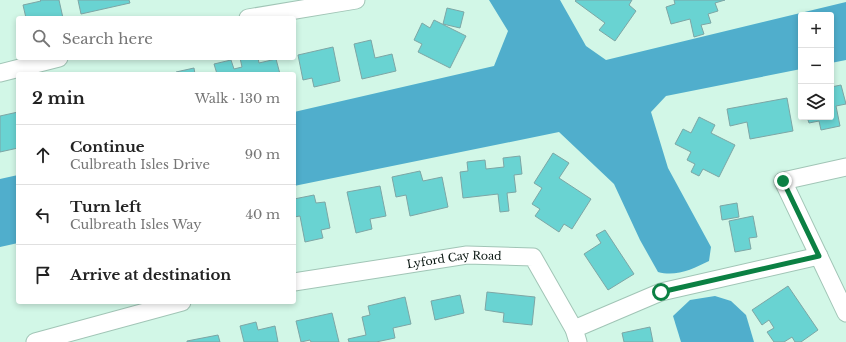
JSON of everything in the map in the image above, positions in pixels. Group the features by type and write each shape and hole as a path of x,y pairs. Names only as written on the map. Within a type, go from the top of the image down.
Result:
{"street":[{"path":"260,16 356,0"},
{"path":"0,73 51,60"},
{"path":"846,167 783,181 846,313"},
{"name":"Lyford Cay Road","path":"296,282 467,254 533,257 576,336"},
{"path":"576,336 661,292 819,256"},
{"path":"35,342 175,304"}],"water":[{"path":"489,0 560,0 586,46 606,60 798,14 798,70 666,96 651,112 668,168 711,247 709,261 697,267 678,273 671,274 658,272 640,240 614,184 559,132 296,186 296,112 494,66 508,31"},
{"path":"846,2 846,60 834,62 834,12 805,12"},
{"path":"16,175 16,243 0,247 0,179"},
{"path":"715,296 731,301 746,315 754,342 681,342 673,316 690,300"}],"building":[{"path":"40,0 59,0 63,16 26,16 23,5 41,1"},
{"path":"78,0 129,0 130,3 81,14"},
{"path":"632,0 629,5 636,11 615,41 599,30 605,23 575,1"},
{"path":"674,0 725,0 715,3 718,11 708,14 711,23 701,25 704,34 694,37 690,19 671,24 666,7 675,4"},
{"path":"447,8 464,12 460,28 443,24"},
{"path":"434,20 466,36 450,68 418,52 422,44 414,40 422,23 430,28"},
{"path":"371,40 375,58 392,54 396,71 362,79 354,44"},
{"path":"333,47 340,81 314,87 312,78 303,80 298,55"},
{"path":"231,60 234,69 242,67 240,60 258,60 259,63 276,60 279,72 216,72 214,64"},
{"path":"194,68 195,72 176,72"},
{"path":"841,85 846,104 836,106 840,126 821,130 819,121 809,123 808,120 834,120 834,86"},
{"path":"787,98 793,131 750,139 747,122 730,126 727,109"},
{"path":"16,112 16,148 0,152 0,116"},
{"path":"699,117 715,125 711,133 735,145 719,177 703,169 699,176 691,172 695,164 687,160 691,152 675,144 683,129 691,133"},
{"path":"553,153 569,163 559,178 591,199 572,229 564,224 559,232 535,216 540,209 532,204 542,188 534,183"},
{"path":"520,156 522,174 514,175 516,192 507,193 509,211 500,212 498,194 463,198 460,172 468,171 467,162 485,160 486,169 504,167 503,158"},
{"path":"420,171 423,181 442,177 448,207 410,216 406,195 396,197 392,177"},
{"path":"380,186 386,216 370,219 372,229 356,233 347,192"},
{"path":"314,195 316,203 325,202 330,228 321,230 323,238 305,242 300,216 296,217 296,199"},
{"path":"737,203 739,217 722,220 720,206"},
{"path":"753,216 757,237 749,238 751,249 735,252 729,221"},
{"path":"605,230 634,274 608,290 584,254 601,243 596,235"},
{"path":"788,286 818,330 801,342 795,342 792,337 784,342 774,342 767,332 774,328 769,320 762,325 752,310"},
{"path":"487,292 535,297 532,325 503,322 504,313 485,310"},
{"path":"460,295 464,313 435,320 431,301"},
{"path":"405,297 411,324 393,328 395,338 376,342 349,342 348,339 366,335 362,317 370,315 368,306"},
{"path":"332,313 339,342 311,342 310,340 301,342 296,321"},
{"path":"256,322 258,330 275,326 278,342 244,342 240,326"},
{"path":"650,327 653,342 624,342 622,333"},
{"path":"218,335 220,342 187,342 187,341"}],"route":[{"path":"661,292 819,256 783,181"}]}
